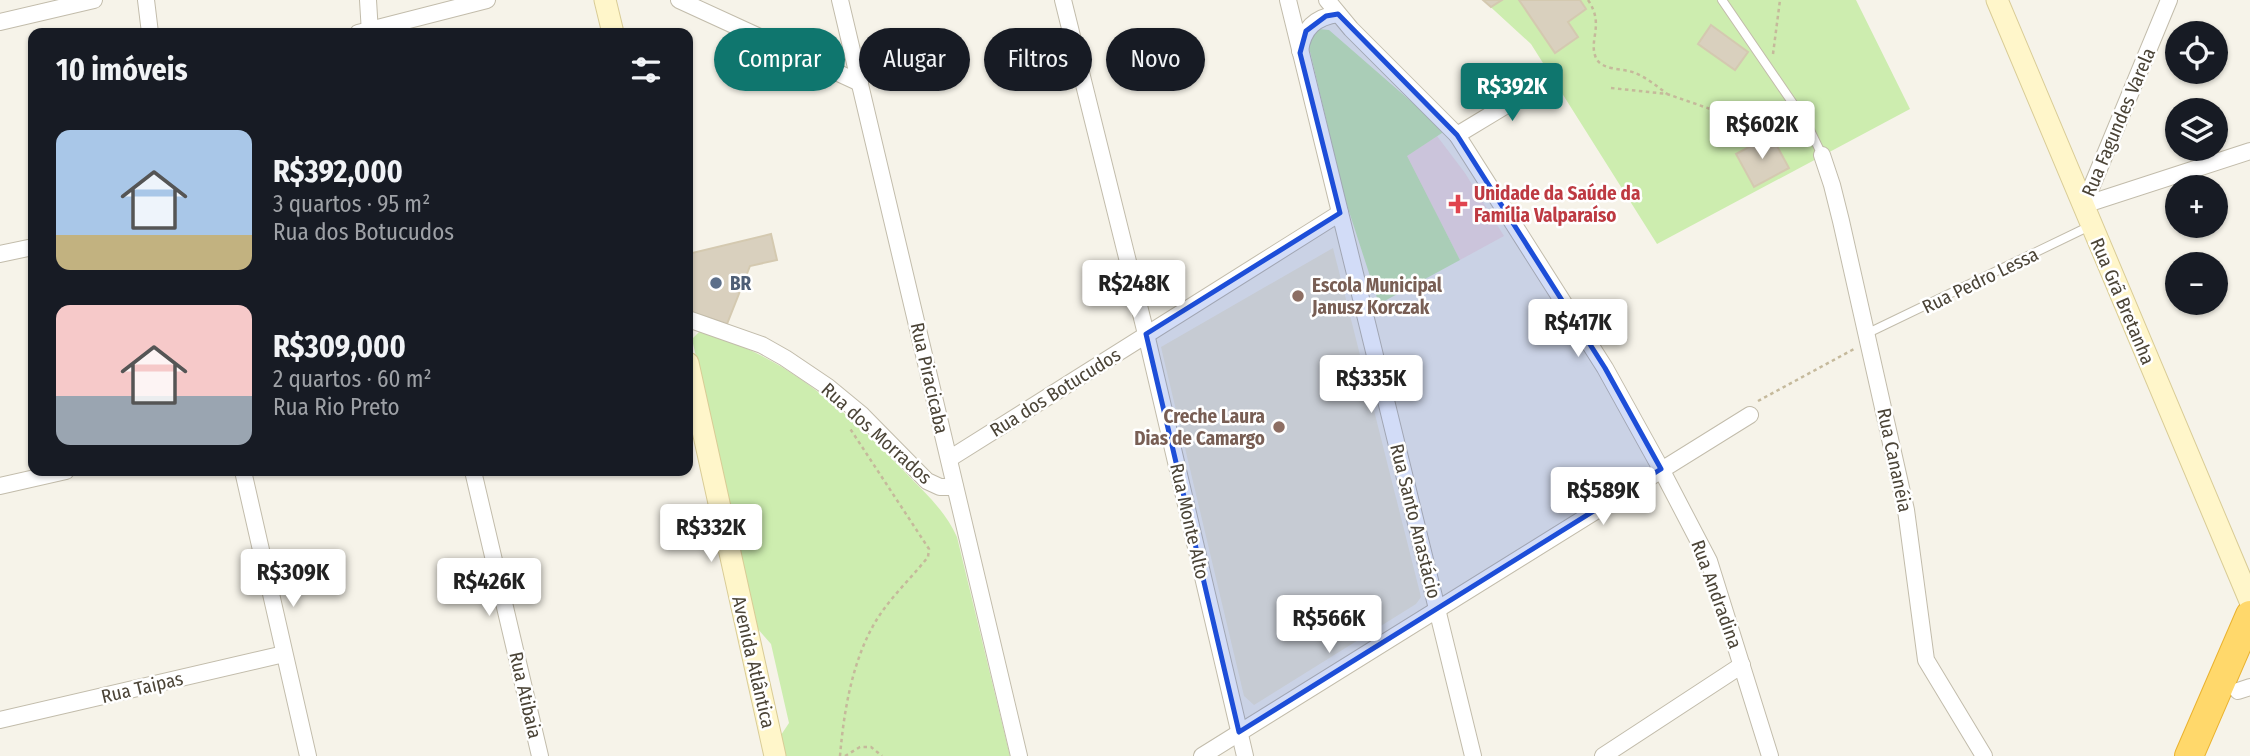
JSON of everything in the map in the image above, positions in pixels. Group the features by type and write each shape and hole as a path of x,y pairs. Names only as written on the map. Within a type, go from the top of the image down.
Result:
{"highway":[{"path":"2189,756 2250,615"},
{"path":"2210,756 2244,689 2250,661"}],"street":[{"path":"0,22 94,0"},
{"path":"146,0 149,28"},
{"path":"365,28 368,0"},
{"path":"380,28 487,0"},
{"path":"605,0 611,28"},
{"path":"679,0 859,83"},
{"name":"Rua Piracicaba","path":"840,0 859,79"},
{"name":"Rua Monte Alto","path":"1063,0 1146,334 1245,756"},
{"name":"Rua Santo Anastácio","path":"1288,0 1473,756"},
{"name":"Rua Andradina","path":"1327,0 1338,15 1457,135 1605,368 1709,561 1770,756"},
{"name":"Rua Grã Bretanha","path":"1997,0 2250,601"},
{"name":"Rua Fagundes Varela","path":"2084,205 2169,0"},
{"path":"1300,53 1302,40 1312,23 1326,16 1338,15"},
{"path":"1457,135 1548,80"},
{"name":"Rua Piracicaba","path":"862,91 1019,756"},
{"name":"Rua Cananéia","path":"1820,150 1832,185 1909,523 1926,660 1984,756"},
{"path":"2084,205 2250,151"},
{"name":"Rua dos Botucudos","path":"949,459 1340,212"},
{"path":"0,254 28,248"},
{"name":"Rua dos Morrados","path":"693,321 748,340 785,358 845,400 927,481 940,487 955,486"},
{"name":"Avenida Atlântica","path":"693,386 775,756"},
{"path":"1202,756 1750,415"},
{"path":"0,486 43,476"},
{"path":"244,476 309,756"},
{"name":"Rua Atibaia","path":"474,476 540,756"},
{"name":"Rua Taipas","path":"0,720 284,654"},
{"path":"1603,756 1742,665"}],"lane":[{"path":"1721,0 1807,124 1820,150"},
{"name":"Rua Pedro Lessa","path":"1868,337 2092,225"}],"path":[{"path":"1588,0 1597,19 1594,49 1601,64 1635,73 1667,94"},
{"path":"1772,72 1780,0"},
{"path":"1611,88 1667,94 1748,122 1772,122 1782,126 1799,142 1820,150"},
{"path":"1750,415 1751,405 1868,337"},
{"path":"847,424 929,549 928,557 881,613 855,672 844,722 842,756 860,747 871,747 882,756"}],"highlighted area":[{"path":"1338,14 1457,135 1605,368 1661,469 1239,732 1146,334 1340,213 1300,53 1306,31 1326,16"}],"shaded area":[{"name":"Unidade da Saúde da Família Valparaíso","path":"1437,136 1465,173 1504,236 1460,260 1406,156"},
{"path":"1333,248 1421,597 1416,604 1254,705 1244,696 1161,347"}],"green space":[{"path":"1483,0 1856,0 1910,109 1657,244 1531,44"},
{"path":"1319,29 1329,30 1445,131 1407,156 1460,260 1379,304 1345,199 1308,43"},
{"path":"701,330 719,336 760,355 805,382 885,451 940,510 957,537 1010,756 786,756 781,735 789,723 771,644 757,628 693,338"}],"building":[{"path":"1483,0 1502,0 1491,7"},
{"path":"1519,0 1580,0 1586,9 1568,22 1578,37 1555,53"},
{"path":"1711,25 1748,52 1735,70 1698,44"},
{"path":"1771,135 1789,168 1754,187 1736,154"},
{"name":"BR","path":"771,234 777,260 750,266 727,324 693,313 693,253"}],"place":[{"name":"Unidade da Saúde da Família Valparaíso","path":"1458,204"},
{"name":"BR","path":"716,283"},
{"name":"Escola Municipal Janusz Korczak","path":"1298,296"},
{"name":"Creche Laura Dias de Camargo","path":"1279,427"}]}
